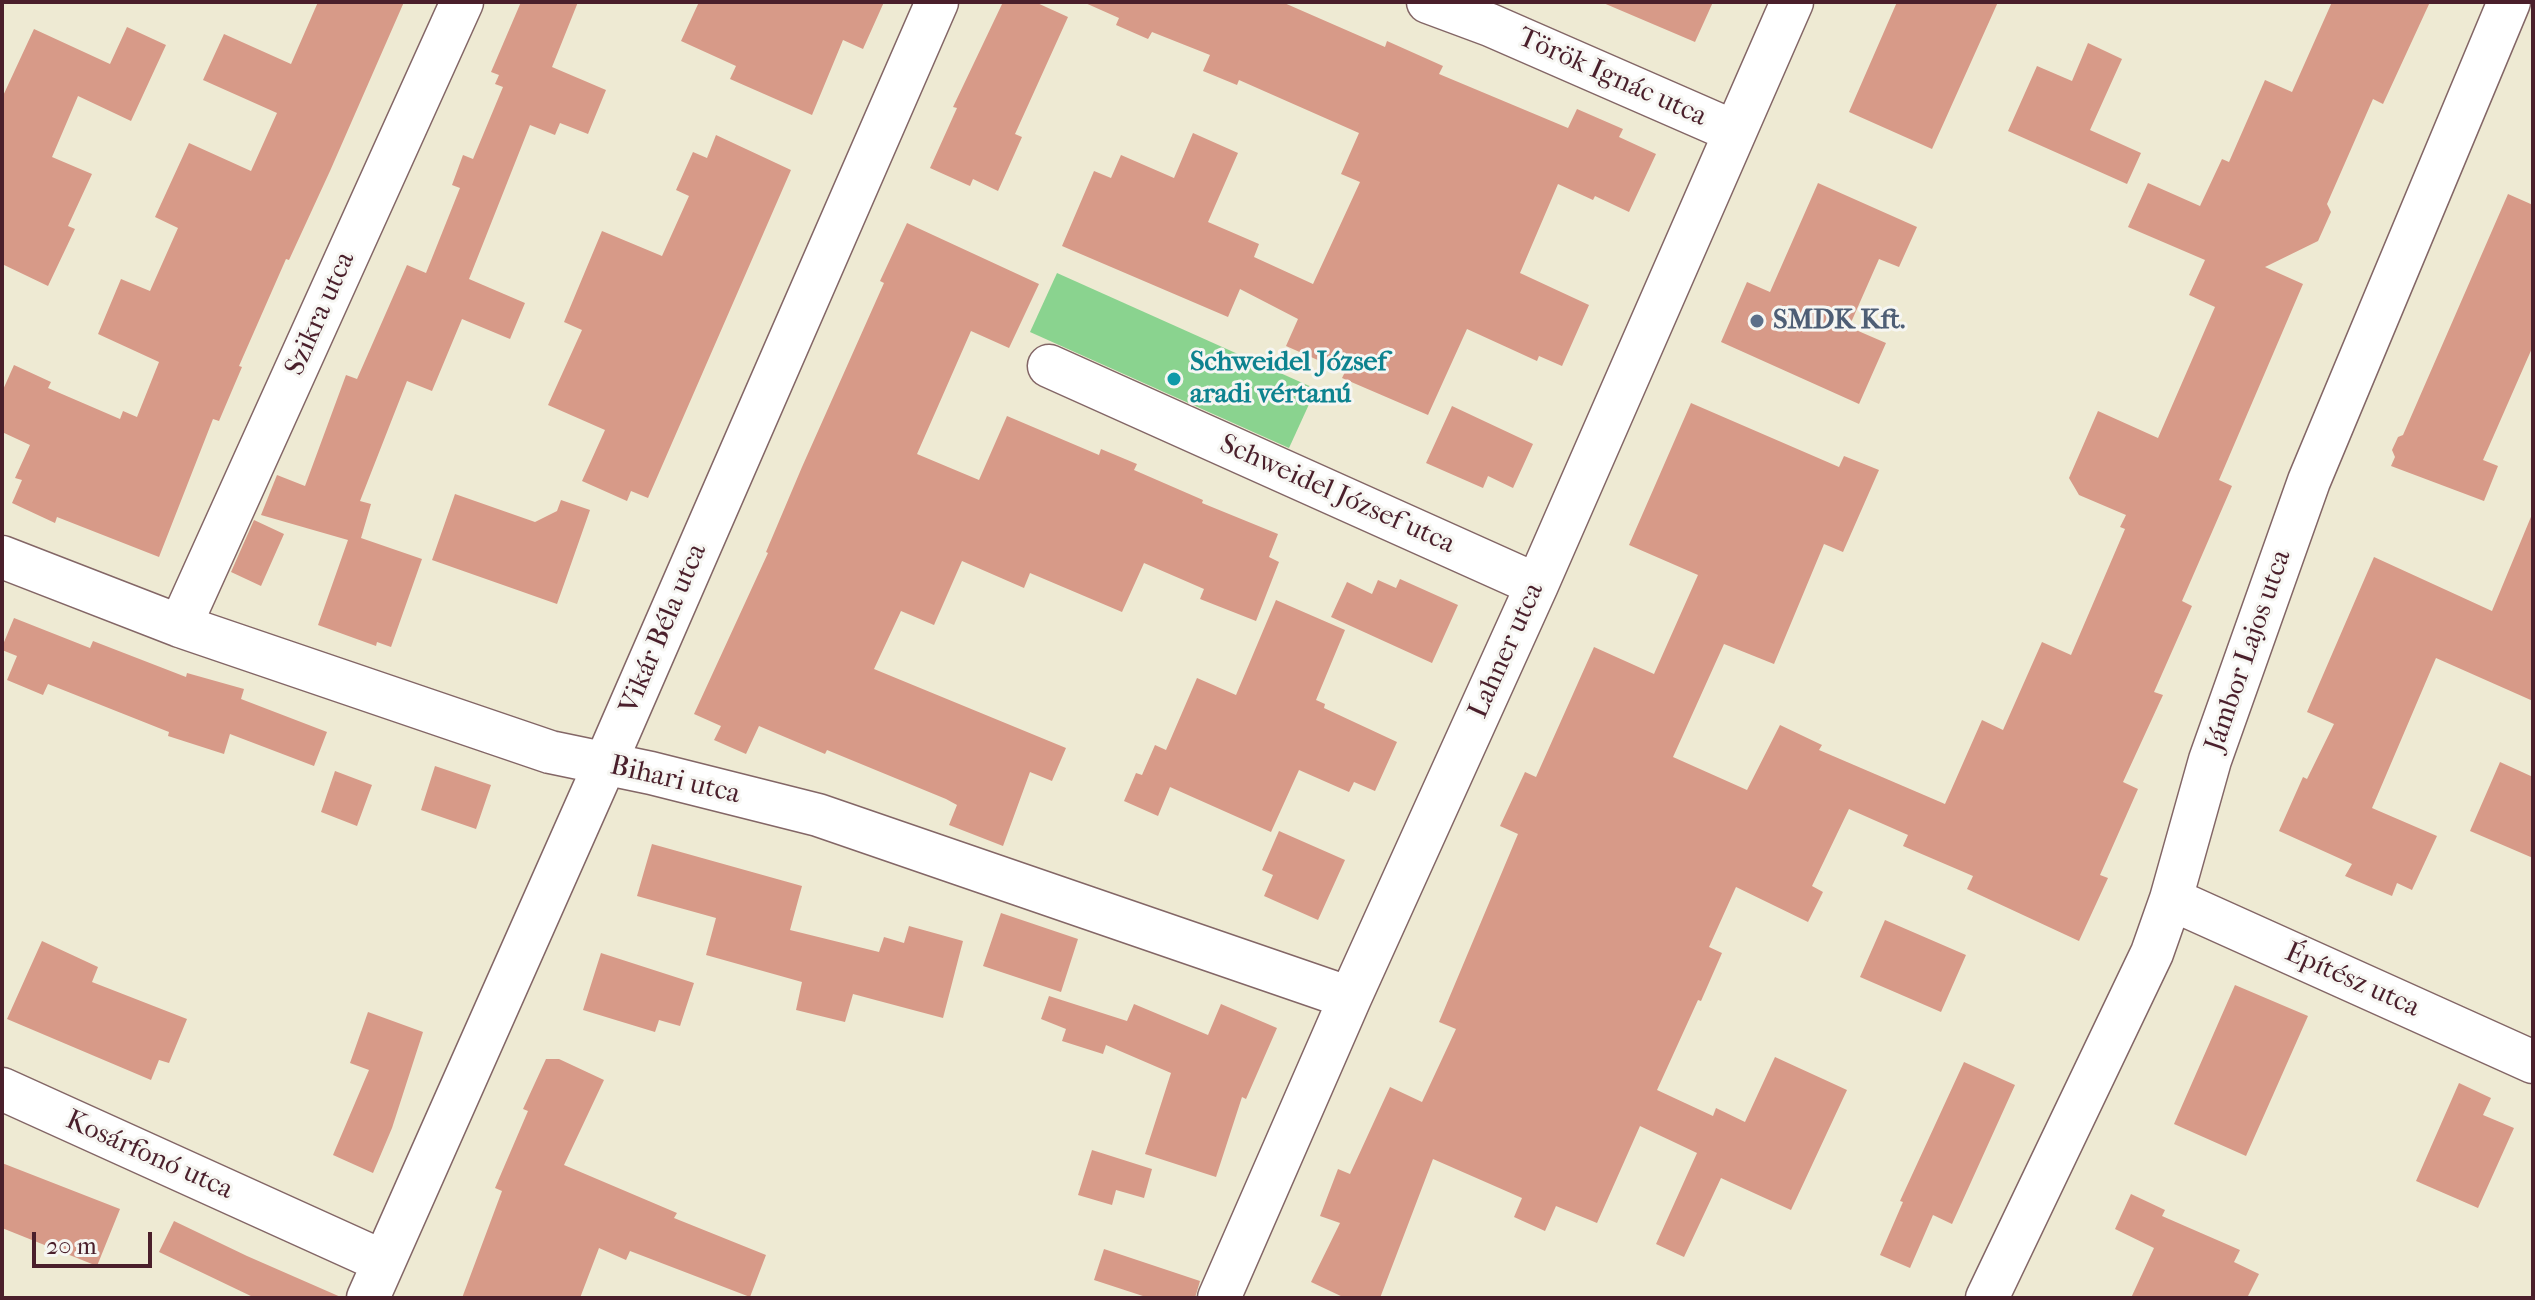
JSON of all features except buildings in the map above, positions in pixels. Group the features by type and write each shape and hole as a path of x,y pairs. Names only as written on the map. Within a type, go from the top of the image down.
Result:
{"street":[{"name":"Szikra utca","path":"180,626 462,2"},
{"name":"Vikár Béla utca","path":"376,1280 937,2"},
{"name":"Török Ignác utca","path":"1428,2 1481,13 1735,132"},
{"name":"Lahner utca","path":"1219,1298 1350,998 1537,585 1792,2"},
{"name":"Jámbor Lajos utca","path":"1987,1298 2152,953 2171,899 2210,760 2309,481 2509,2"},
{"name":"Schweidel József utca","path":"1049,366 1537,585"},
{"name":"Bihari utca","path":"2,557 180,626 550,752 651,773 818,815 1350,998"},
{"name":"Építész utca","path":"2171,899 2533,1062"},
{"name":"Kosárfonó utca","path":"2,1089 376,1280"}],"green space":[{"path":"1057,273 1316,389 1289,448 1030,332"}],"place":[{"name":"SMDK Kft.","path":"1757,321"},
{"name":"Schweidel József aradi vértanú","path":"1174,379"}]}
